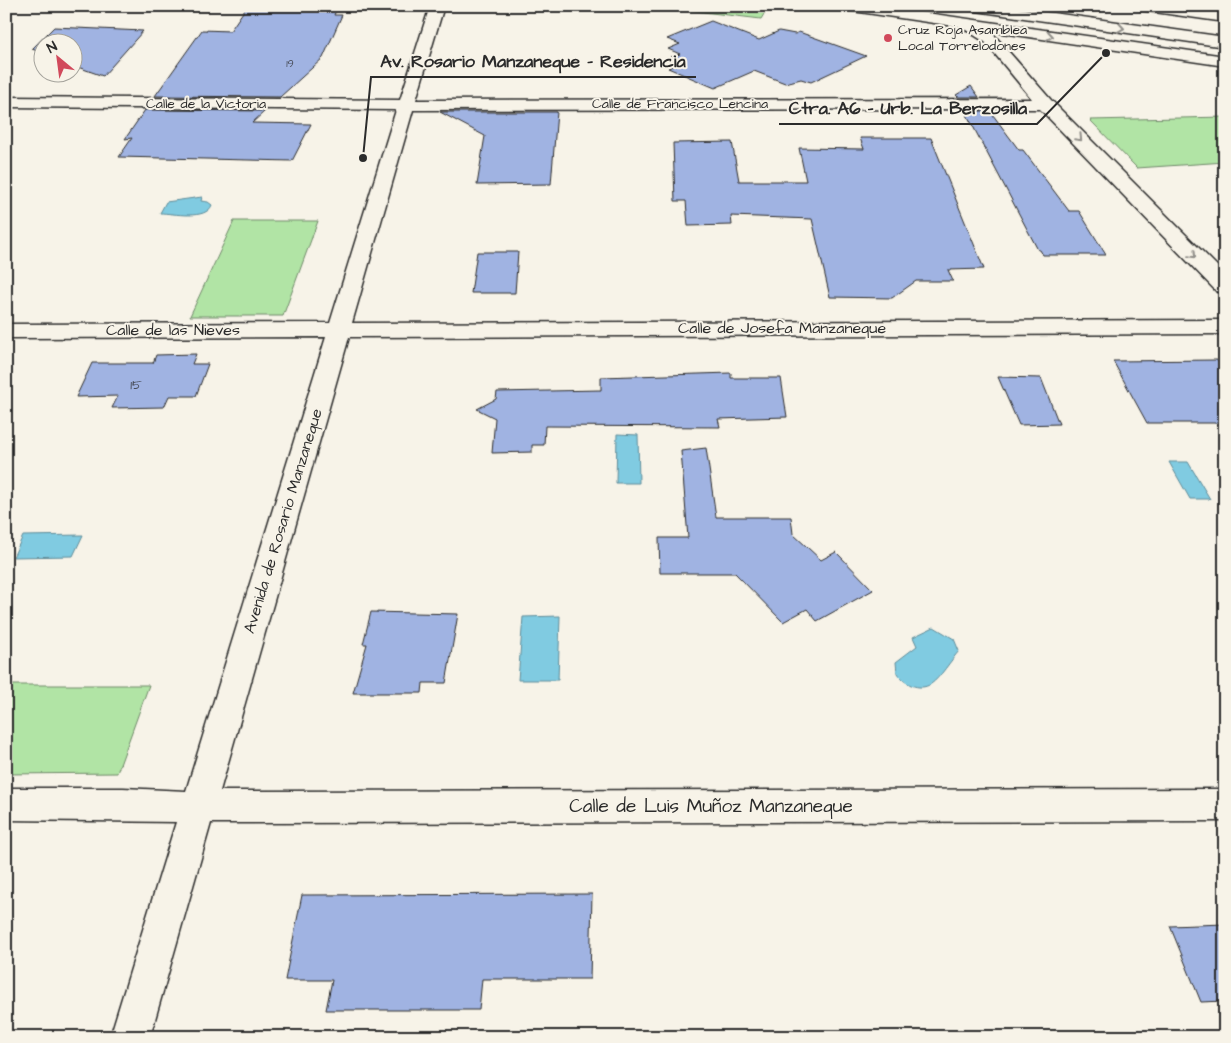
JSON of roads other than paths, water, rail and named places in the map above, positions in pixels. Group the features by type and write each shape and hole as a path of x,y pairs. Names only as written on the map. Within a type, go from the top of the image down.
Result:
{"main road":[{"name":"Avenida de Rosario Manzaneque","path":"130,1037 437,6"},
{"path":"846,6 1225,61"},
{"path":"969,6 1225,42"},
{"path":"1140,6 1225,18"},
{"path":"962,23 990,40 1045,104 1225,287"},
{"name":"Calle de la Victoria","path":"6,102 406,105"},
{"name":"Calle de Francisco Lencina","path":"406,105 1045,104"},
{"name":"Calle de Josefa Manzaneque","path":"340,328 1225,327"},
{"name":"Calle de las Nieves","path":"6,331 340,328"},
{"name":"Calle de Luis Muñoz Manzaneque","path":"6,804 123,804 198,807 1225,805"}],"water":[{"path":"202,197 201,201 212,205 209,210 203,213 189,215 160,213 166,202"},
{"path":"617,434 638,435 639,483 616,483"},
{"path":"1169,462 1188,462 1210,499 1190,499"},
{"path":"83,535 73,556 13,557 23,536"},
{"path":"560,616 558,680 518,680 523,617"},
{"path":"934,627 954,639 959,651 931,684 917,687 907,683 900,677 897,673 896,662 917,646 913,637"}],"place":[{"name":"Cruz Roja Asamblea Local Torrelodones","path":"888,38"},
{"name":"Ctra. A6 - Urb. La Berzosilla","path":"1106,53"},
{"name":"Av. Rosario Manzaneque - Residencia","path":"363,158"}]}
